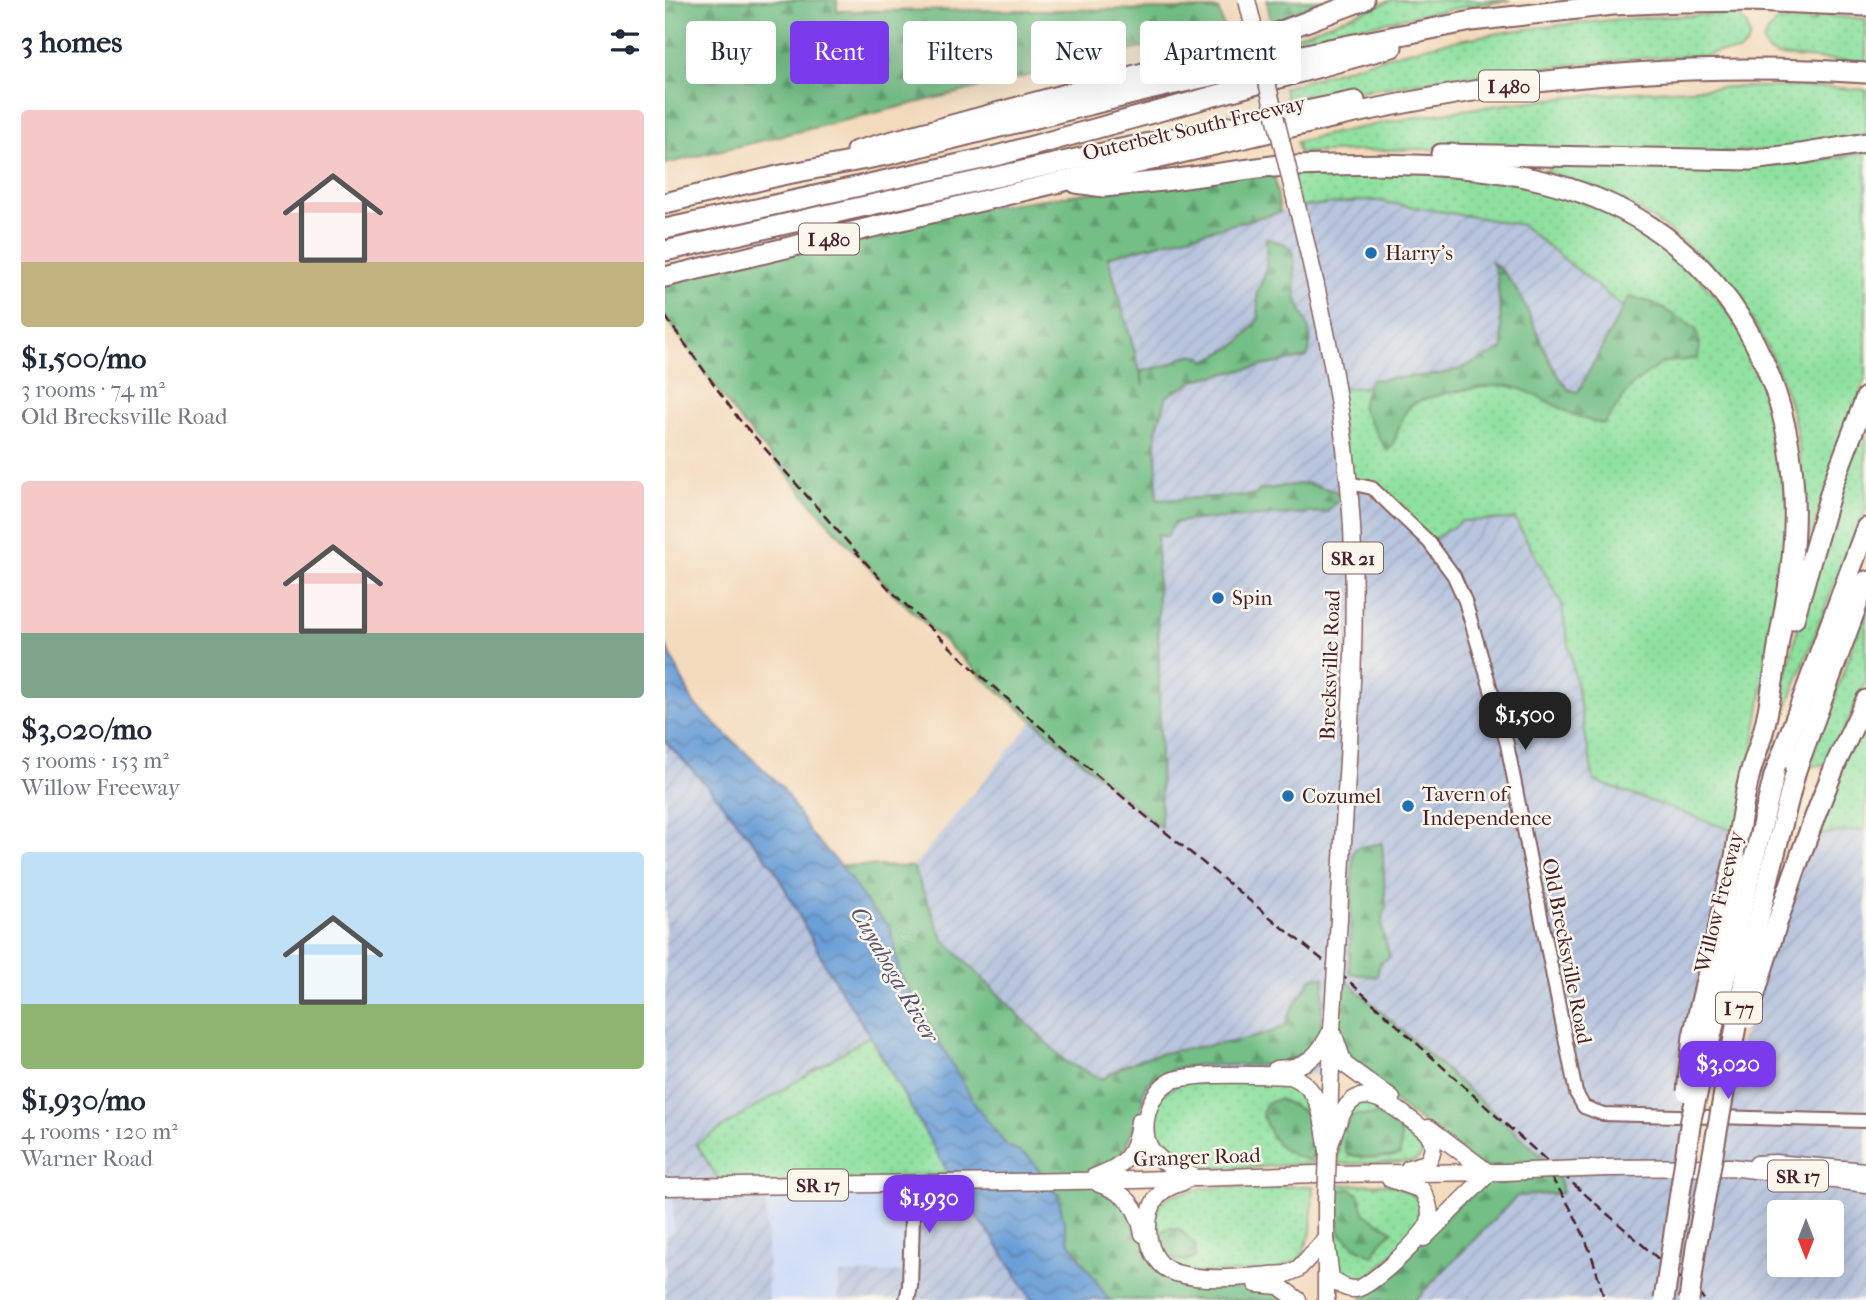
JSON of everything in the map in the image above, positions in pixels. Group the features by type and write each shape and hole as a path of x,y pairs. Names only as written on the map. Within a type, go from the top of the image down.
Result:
{"highway":[{"path":"665,203 885,148 1245,44 1364,0"},
{"path":"885,148 1395,34 1472,21 1613,5 1752,1 1866,6"},
{"path":"665,229 996,156 1409,43 1613,5"},
{"name":"Outerbelt South Freeway","path":"665,277 1229,142 1440,97 1524,83 1622,73 1771,69 1866,74"},
{"path":"665,251 898,198 1357,100 1440,97"},
{"path":"1065,181 1104,187 1336,158 1453,154 1750,160 1866,143"},
{"path":"1273,167 1362,163 1465,167 1527,176 1575,188 1612,203 1654,228 1698,265 1720,289 1756,343 1771,375 1786,423 1792,455 1795,494 1793,551 1766,721"},
{"path":"1663,1300 1693,1036 1735,857 1749,779 1817,533 1866,397"},
{"name":"Willow Freeway","path":"1663,1300 1691,1119 1774,776 1866,528"},
{"name":"Willow Freeway","path":"1689,1300 1747,965 1795,770 1866,581"},
{"path":"1696,1248 1744,1031 1764,962 1806,836 1866,700"}],"main road":[{"name":"Brecksville Road","path":"1247,0 1333,367 1349,483 1353,623 1332,1029 1325,1300"},
{"path":"1332,1029 1344,1064 1497,1172 1474,1190 1360,1300"},
{"path":"1087,1180 1116,1167 1132,1152 1144,1098 1163,1077 1186,1070 1296,1066 1317,1055 1332,1029"},
{"path":"1197,1178 1164,1163 1151,1150 1146,1135 1146,1118 1151,1102 1171,1081 1190,1077 1261,1075 1291,1076 1303,1081 1320,1104 1328,1151"},
{"path":"1328,1151 1337,1121 1346,1105 1364,1097 1382,1098 1427,1133 1433,1149 1430,1158 1422,1166 1371,1173"},
{"name":"Granger Road","path":"665,1186 1731,1167 1865,1177"},
{"path":"1326,1239 1331,1279 1346,1288 1357,1289 1372,1281 1422,1234 1429,1221 1429,1203 1422,1190 1371,1173"},
{"path":"1197,1178 1163,1192 1149,1216 1149,1241 1155,1257 1173,1273 1201,1277 1286,1274 1299,1269 1326,1239"},
{"path":"1087,1180 1123,1194 1135,1207 1141,1221 1147,1256 1158,1272 1180,1282 1279,1286 1298,1300"},
{"path":"907,1300 910,1286 913,1183"}],"street":[{"name":"Old Brecksville Road","path":"1349,483 1372,488 1408,521 1441,557 1454,576 1465,601 1507,744 1576,1093 1584,1107 1603,1114 1866,1121"}],"shaded area":[{"path":"1372,200 1522,225 1624,308 1578,392 1357,483 1429,542 1462,521 1515,518 1561,602 1594,781 1739,833 1679,1164 1714,1167 1744,1031 1806,836 1866,829 1866,1300 1415,1300 1517,1196 1552,1165 1338,973 1331,1074 1261,1075 1151,1102 1066,1062 942,939 913,867 1033,721 1161,827 1156,429 1108,257 1297,207"},
{"path":"665,741 711,790 773,866 827,968 881,1054 964,1201 993,1238 1032,1300 839,1300 839,1274 911,1272 913,1184 766,1186 768,1300 665,1300 665,1236 674,1232 673,1187 665,1187"},
{"path":"913,1183 911,1273 839,1274 839,1300 768,1300 766,1186"},
{"path":"665,1187 673,1187 674,1232 665,1236"}],"green space":[{"path":"665,0 837,0 837,11 1218,9 1222,21 1140,21 1140,48 1126,52 1126,21 1031,21 1031,75 1017,78 1017,21 903,21 903,84 994,84 665,164"},
{"path":"1267,0 1325,0 1276,21 1271,21"},
{"path":"1392,0 1511,0 1392,20 1301,43 1301,34"},
{"path":"1736,14 1747,25 1750,38 1746,46 1738,52 1569,65 1287,101 1284,88 1399,53 1475,37 1586,22"},
{"path":"1815,15 1866,19 1866,62 1778,56 1767,51 1763,42 1766,34 1778,21 1815,21"},
{"path":"1734,87 1866,90 1866,135 1802,148 1714,153 1417,149 1299,153 1296,142 1404,119 1513,103"},
{"path":"1866,152 1866,377 1801,563 1802,491 1794,420 1780,375 1760,334 1734,295 1704,261 1669,231 1631,206 1589,186 1545,172 1551,165 1709,167 1788,164"},
{"path":"1284,165 1497,171 1654,228 1756,343 1795,494 1739,833 1594,781 1561,602 1515,519 1462,521 1429,542 1372,488 1349,483 1337,389 1507,378 1578,392 1624,308 1522,225 1372,200 1297,207"},
{"path":"1273,167 1280,212 1108,257 1144,386 1141,371 1193,355 1206,361 1238,344 1259,319 1257,292 1265,272 1266,238 1285,244 1293,251 1296,296 1310,335 1307,357 1198,379 1167,396 1156,431 1157,500 1255,495 1260,490 1306,483 1338,492 1339,499 1327,512 1192,520 1174,523 1167,537 1157,534 1161,828 983,678 890,590 835,530 738,418 665,316 665,275 979,208"},
{"path":"1492,262 1516,290 1558,375 1569,390 1578,392 1629,297 1654,303 1696,329 1700,344 1698,358 1662,363 1632,385 1604,424 1579,417 1533,394 1509,386 1474,388 1427,399 1409,407 1401,420 1392,447 1387,451 1361,407 1370,380 1440,374 1460,369 1503,349 1497,275"},
{"path":"1866,413 1866,510 1791,696 1771,754 1767,776 1760,777 1810,580"},
{"path":"1866,611 1866,682 1829,763 1808,767"},
{"path":"1866,700 1866,829 1806,836"},
{"path":"1382,843 1386,908 1381,926 1390,957 1380,963 1377,977 1349,973 1353,853 1356,848"},
{"path":"840,865 913,867 943,939 1066,1062 1102,1079 1146,1057 1263,1035 1285,1026 1290,1012 1312,977 1324,977 1321,1028 1317,1042 1306,1053 1285,1065 1197,1065 1173,1069 1147,1083 1141,1097 1144,1099 1139,1116 1116,1167 1123,1194 1158,1272 1264,1284 1298,1300 1109,1300 1068,1240 1058,1196 1029,1157 1006,1145 976,1106 899,972 890,926 871,909"},
{"path":"1337,972 1557,1170 1562,1193 1517,1196 1415,1300 1360,1300 1489,1173 1344,1064 1332,1029"},
{"path":"869,1036 954,1182 723,1186 696,1144"},
{"path":"1275,1079 1301,1089 1312,1105 1316,1124 1314,1163 1206,1168 1174,1162 1155,1146 1151,1117 1162,1095 1181,1083"},
{"path":"1279,1099 1307,1113 1315,1138 1313,1157 1309,1160 1284,1149 1269,1131 1262,1113 1267,1103"},
{"path":"1374,1102 1426,1140 1419,1158 1413,1162 1338,1164 1340,1131 1345,1115 1357,1105"},
{"path":"1351,1115 1379,1115 1395,1121 1401,1136 1400,1155 1373,1158 1347,1154 1345,1134"},
{"path":"1390,1184 1406,1191 1421,1204 1422,1219 1419,1229 1366,1280 1353,1284 1339,1278 1333,1263 1338,1185"},
{"path":"1313,1186 1311,1233 1300,1259 1276,1271 1192,1274 1166,1264 1152,1227 1160,1203 1172,1195 1206,1188"},
{"path":"1351,1189 1358,1194 1365,1214 1393,1231 1381,1242 1373,1256 1356,1247 1340,1233 1337,1208 1340,1190"},
{"path":"1170,1227 1180,1230 1196,1246 1196,1257 1179,1260 1154,1247 1159,1233"}],"water":[{"name":"Cuyahoga River","path":"665,643 694,704 782,787 811,834 840,865 871,909 890,926 899,972 976,1106 1006,1145 1029,1157 1058,1196 1068,1240 1109,1300 1032,1300 993,1238 964,1201 881,1054 827,968 773,866 711,790 665,741"}],"railway":[{"path":"665,316 738,418 890,590 983,678 1132,805 1351,983 1494,1114 1705,1300"},
{"path":"1541,1165 1553,1180 1581,1229 1604,1300"}],"place":[{"name":"Harry's","path":"1371,253"},
{"name":"Spin","path":"1218,598"},
{"name":"Cozumel","path":"1288,796"},
{"name":"Tavern of Independence","path":"1408,806"}]}
